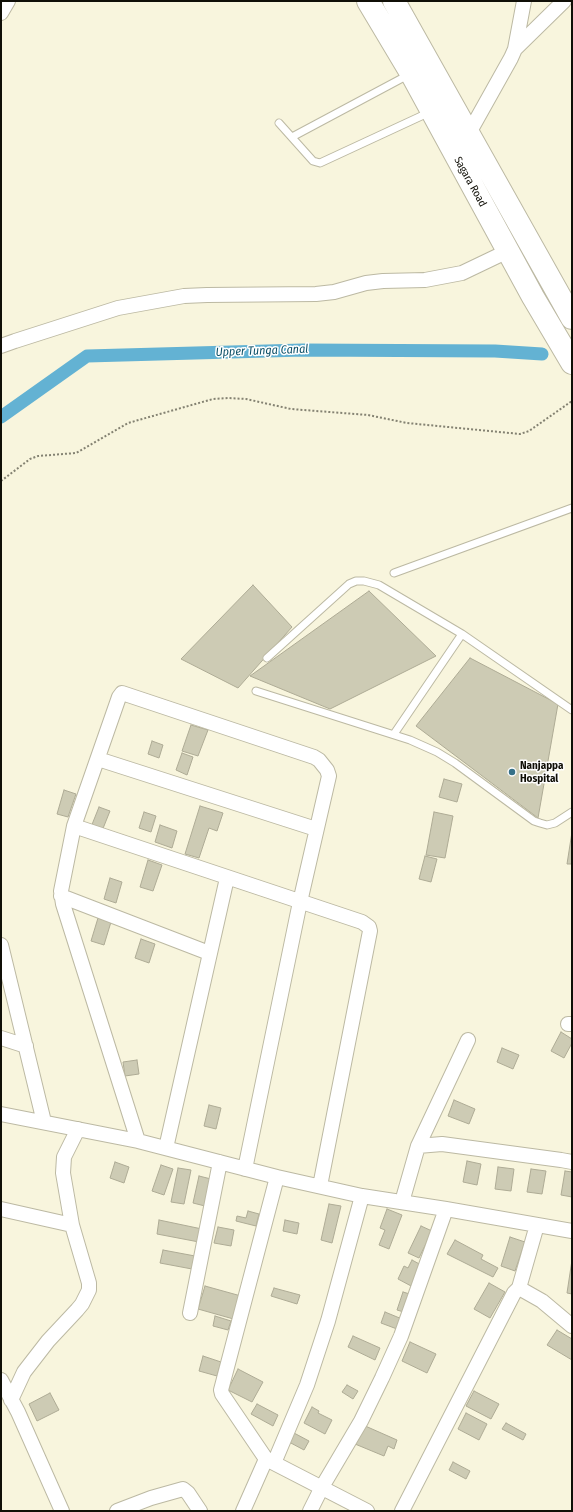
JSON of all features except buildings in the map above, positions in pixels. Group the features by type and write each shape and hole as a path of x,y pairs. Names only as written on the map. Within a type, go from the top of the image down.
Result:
{"highway":[{"name":"Sagara Road","path":"368,1 411,73 533,297 570,352"},
{"name":"Sagara Road","path":"394,1 572,318"}],"street":[{"path":"1,13 8,1"},
{"path":"469,133 515,49 524,1"},
{"path":"515,49 564,1"},
{"path":"1,346 125,307 184,296 316,294 334,292 372,282 425,280 462,273 508,251"},
{"path":"138,1141 61,896 61,886 74,826 119,697 122,693 314,757 324,765 329,776 300,902 246,1169"},
{"path":"98,759 316,829"},
{"path":"74,826 362,922 369,927 370,932 320,1186"},
{"path":"166,1148 227,878"},
{"path":"61,896 209,953"},
{"path":"1,945 44,1122"},
{"path":"1,1038 26,1046"},
{"path":"402,1202 418,1146 468,1040"},
{"path":"1,1114 138,1141 277,1177 362,1196 572,1231"},
{"path":"11,1400 24,1372 48,1341 80,1307 89,1290 89,1284 72,1225 62,1167 64,1157 78,1129"},
{"path":"418,1146 442,1144 572,1162"},
{"path":"190,1312 220,1162"},
{"path":"277,1177 221,1390 223,1398 270,1461 367,1511"},
{"path":"243,1511 270,1461 307,1385 328,1321 362,1196"},
{"path":"1,1209 72,1225"},
{"path":"310,1511 322,1487 361,1422 382,1378 400,1336 446,1209"},
{"path":"402,1511 514,1293 519,1288 537,1225"},
{"path":"519,1288 542,1301 572,1326"},
{"path":"1,1380 62,1511"},
{"path":"117,1511 153,1505 183,1489 188,1493 200,1511"}],"lane":[{"path":"292,137 411,73"},
{"path":"279,123 313,161 322,163 432,111"},
{"path":"394,573 572,508"},
{"path":"267,658 349,584 356,581 364,581 379,585 462,634 572,710"},
{"path":"394,734 462,634"},
{"path":"256,691 394,734 437,752 455,763 534,821 547,825 555,823 572,812"}],"path":[{"path":"1,481 30,459 38,456 76,454 128,423 213,399 246,399 296,410 368,414 407,423 520,434 529,431 572,401"}],"waterway":[{"name":"Upper Tunga Canal","path":"1,417 87,356 303,350 495,351 542,354"}],"place":[{"name":"Nanjappa Hospital","path":"512,772"}]}
